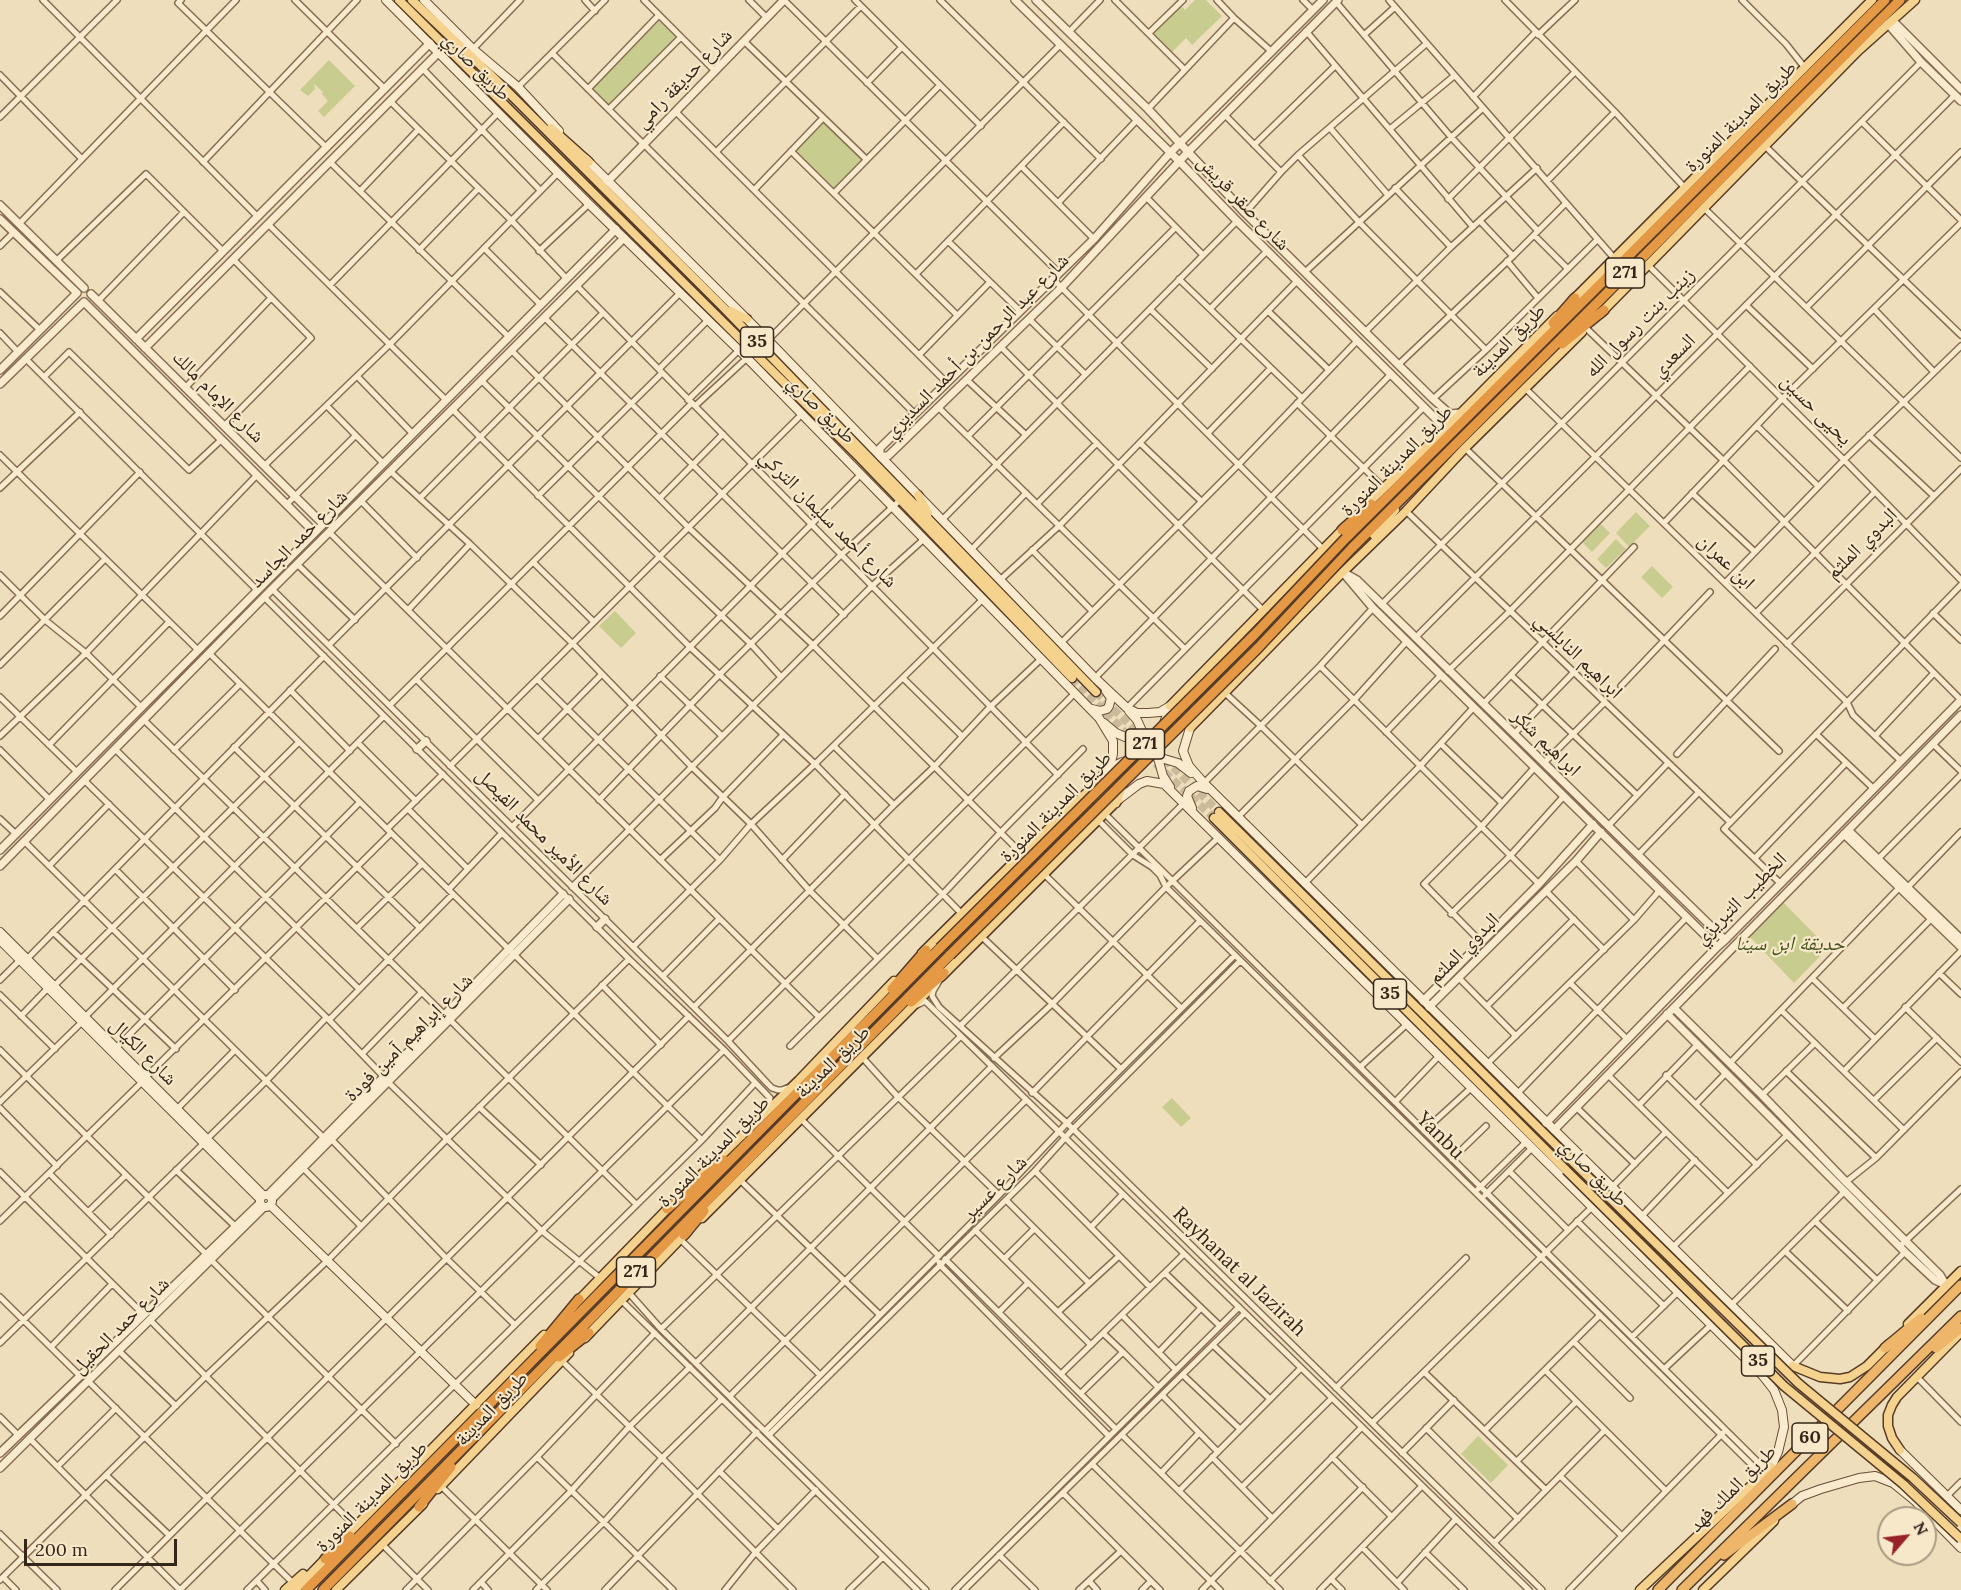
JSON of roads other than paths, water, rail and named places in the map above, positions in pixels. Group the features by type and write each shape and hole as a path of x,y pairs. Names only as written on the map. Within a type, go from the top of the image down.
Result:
{"highway":[{"name":"طريق المدينة المنورة","path":"306,1590 940,948 1255,634 1344,534 1501,383 1885,0"},
{"name":"طريق المدينة المنورة","path":"322,1590 740,1167 860,1053 950,955 1258,648 1352,548 1901,0"},
{"path":"1501,383 1575,298"},
{"path":"1524,376 1604,310"},
{"path":"837,1053 926,950"},
{"path":"860,1053 944,973"},
{"path":"667,1209 776,1115"},
{"path":"682,1237 740,1167"},
{"path":"1885,1348 1961,1286"},
{"name":"طريق الملك فهد","path":"1658,1590 1961,1286"},
{"path":"498,1397 579,1299"},
{"name":"طريق الملك فهد","path":"1682,1590 1961,1316"},
{"path":"1901,1375 1961,1330"},
{"path":"529,1381 589,1333"},
{"path":"419,1507 485,1425"},
{"path":"325,1559 417,1476"},
{"path":"1693,1579 1792,1504"}],"main road":[{"name":"طريق صاري","path":"386,0 861,474 896,504 1072,678"},
{"name":"طريق صاري","path":"399,0 851,449 924,539 1099,718 1113,741 1113,754 1111,762 1098,782"},
{"name":"طريق صاري","path":"412,0 604,184 722,306 939,523 1096,692"},
{"path":"424,0 473,49 518,87 589,162 604,184 768,340 918,495 939,523 971,550 1095,678 1109,695 1111,702 1107,710 1095,711 1077,697"},
{"name":"طريق المدينة","path":"1170,706 1323,549 1344,534 1383,488 1444,430 1872,0"},
{"path":"1099,718 1116,733 1136,739 1160,739 1179,734 1190,728 1857,51 1915,0"},
{"path":"498,82 589,162"},
{"path":"1712,161 1800,83"},
{"path":"1695,216 1743,156"},
{"path":"722,306 747,319"},
{"path":"1343,572 1422,479"},
{"name":"طريق المدينة","path":"336,1590 622,1301 860,1053 915,1006 944,973 1117,802 1131,784 1142,757 1143,739 1137,720 1095,678"},
{"path":"1183,693 1175,710 1178,719 1192,717 1206,711"},
{"path":"1127,708 1137,713 1148,714 1160,712 1170,706"},
{"path":"1170,706 1160,739 1158,758 1168,786 1184,803"},
{"path":"1190,728 1183,751 1189,766 1204,783 1220,812"},
{"name":"طريق المدينة","path":"285,1590 294,1586 325,1559 667,1209 799,1080 1022,854 1116,765 1142,757 1158,758 1178,763 1204,783"},
{"path":"1098,782 1117,776 1121,777 1122,787 1117,802"},
{"path":"1117,802 1139,784 1147,781 1164,784 1763,1376 1774,1390 1780,1400 1784,1427 1778,1452 1766,1471 1640,1590"},
{"path":"1209,827 1190,805 1187,796 1195,786 1202,786 1220,812 1238,818 1792,1366 1810,1375 1840,1379 1859,1372 1961,1271"},
{"name":"طريق صاري","path":"1220,812 1798,1383 1913,1478 1961,1523"},
{"name":"طريق صاري","path":"1220,812 1566,1170 1784,1386 1903,1484 1961,1539"},
{"name":"شارع الكيال","path":"0,932 23,959 144,1080 476,1405"},
{"name":"شارع الكيال","path":"0,940 23,959"},
{"name":"شارع الكيال","path":"84,1020 116,1048 144,1080 177,1108 206,1141"},
{"path":"1961,1330 1897,1396 1888,1415 1888,1426 1892,1438 1900,1450 1961,1510"},
{"path":"1703,1590 1802,1496 1859,1478 1875,1476 1893,1483 1915,1501 1961,1548"},
{"name":"طريق المدينة","path":"294,1586 336,1547"}],"street":[{"path":"43,0 258,217"},
{"path":"0,117 117,0"},
{"path":"19,224 236,0"},
{"path":"295,0 384,88"},
{"path":"203,162 357,0"},
{"path":"585,0 595,10"},
{"path":"518,87 605,0"},
{"path":"644,0 715,71"},
{"path":"749,0 767,18"},
{"path":"784,0 987,202 1056,276 1062,287 1323,549"},
{"name":"شارع حديقة رامي","path":"604,184 784,0"},
{"path":"855,0 981,126"},
{"path":"940,0 1101,159"},
{"name":"شارع صقر قريش","path":"1016,0 1441,424 1444,430"},
{"name":"شارع صقر قريش","path":"1036,0 1148,109 1245,213 1398,365 1450,414 1461,413"},
{"path":"1069,32 1100,0"},
{"path":"1115,0 1184,69"},
{"path":"1149,33 1183,0"},
{"path":"1217,0 1272,52"},
{"path":"1303,0 1313,10"},
{"name":"شارع عبد الرحمن بن أحمد السديري","path":"1323,0 1170,153 1094,239 880,448 880,456 888,456 1062,287 1224,114 1337,1"},
{"path":"1389,0 1614,258"},
{"path":"1505,0 1685,188"},
{"path":"1473,97 1575,0"},
{"path":"1742,0 1786,44 1805,68"},
{"path":"178,1 327,148"},
{"path":"473,49 517,1"},
{"path":"1337,1 1451,137 1568,269"},
{"path":"716,152 861,6"},
{"path":"1364,35 1395,7"},
{"path":"588,89 659,15"},
{"path":"1148,109 1234,18"},
{"path":"1888,24 1895,23 1961,89"},
{"path":"1888,24 1921,62 1961,101"},
{"path":"1306,31 1473,227"},
{"path":"609,109 681,37"},
{"path":"744,41 866,159"},
{"path":"136,339 430,43"},
{"path":"768,340 1061,44"},
{"path":"1245,213 1299,155 1426,44"},
{"path":"867,83 902,47"},
{"path":"145,348 439,52"},
{"path":"553,54 915,414"},
{"name":"زينب بنت رسول الله","path":"1381,605 1921,62"},
{"path":"1254,145 1335,66"},
{"path":"422,68 540,190"},
{"path":"1448,199 1575,72"},
{"path":"1939,80 1945,73"},
{"path":"0,75 82,159"},
{"path":"1390,129 1454,76"},
{"path":"834,193 940,85"},
{"name":"السعدي","path":"1415,638 1955,95"},
{"path":"390,101 511,220 566,278"},
{"path":"1305,272 1483,108"},
{"path":"330,285 499,112"},
{"path":"676,112 947,383"},
{"path":"1547,180 1614,112"},
{"path":"1224,114 1281,172"},
{"path":"754,190 824,118"},
{"path":"1058,203 1137,120"},
{"path":"916,274 1064,122"},
{"path":"1664,523 1782,399 1961,221 1862,122"},
{"path":"1330,128 1388,195"},
{"path":"360,191 418,130"},
{"path":"1765,146 1961,335"},
{"path":"790,151 957,315"},
{"path":"1808,307 1961,152"},
{"path":"1299,155 1359,222 1486,350"},
{"path":"330,162 508,336"},
{"path":"1021,166 1094,239"},
{"path":"1365,332 1451,247 1537,168"},
{"path":"264,466 390,344 558,172"},
{"path":"56,261 146,174 223,252"},
{"path":"294,181 303,189"},
{"path":"1395,188 1451,247"},
{"path":"420,249 478,189"},
{"path":"1146,197 1203,255"},
{"path":"1398,365 1566,203"},
{"path":"539,250 589,204"},
{"path":"0,205 91,294 90,299 84,302 0,384"},
{"path":"1704,208 1961,458"},
{"path":"98,301 184,212"},
{"path":"0,219 77,293 78,300 84,302"},
{"path":"939,523 1237,221"},
{"path":"1480,221 1513,256"},
{"path":"268,224 446,400"},
{"path":"968,436 1175,228"},
{"name":"شارع حمد الجاسد","path":"0,850 508,336 616,230"},
{"path":"0,246 14,232"},
{"path":"608,238 613,238 615,246"},
{"name":"شارع حمد الجاسد","path":"0,866 264,597 624,238"},
{"path":"1433,399 1597,240"},
{"path":"948,241 1020,311"},
{"path":"484,248 540,304"},
{"path":"1210,309 1267,251"},
{"path":"1281,265 1289,256"},
{"path":"224,426 311,338 233,259"},
{"path":"1507,261 1538,298"},
{"name":"يحيى حسين","path":"1647,264 1844,460 1961,582"},
{"path":"1179,279 1271,368 1331,436 1383,488"},
{"path":"1000,580 1059,526 1297,281"},
{"path":"919,355 990,282"},
{"name":"شارع أحمد سليمان التركي","path":"576,285 1058,775"},
{"path":"0,370 79,289 84,288"},
{"path":"0,292 40,330"},
{"path":"329,645 681,292"},
{"name":"شارع الإمام مالك","path":"91,294 323,524"},
{"path":"185,387 271,298"},
{"path":"174,301 183,310"},
{"name":"شارع الإمام مالك","path":"84,302 314,532"},
{"path":"1746,305 1813,369"},
{"path":"1150,309 1212,369"},
{"path":"1874,309 1934,372"},
{"path":"1268,311 1329,370"},
{"path":"420,498 603,313"},
{"path":"544,317 844,615"},
{"path":"1029,319 1085,374"},
{"path":"538,496 631,404 708,320"},
{"path":"1586,328 1724,461 1961,700"},
{"path":"0,333 18,352"},
{"path":"1061,643 1239,464 1357,341"},
{"path":"1725,583 1818,486 1961,346"},
{"path":"1001,347 1264,611"},
{"path":"511,350 688,527 813,645 1022,854"},
{"path":"390,705 662,434 739,350"},
{"path":"44,376 69,352 189,470 221,440"},
{"path":"692,403 747,358"},
{"path":"26,359 257,590"},
{"path":"1448,670 1510,611 1750,366"},
{"path":"1208,433 1271,368"},
{"path":"1095,678 1391,374"},
{"path":"357,376 412,433"},
{"path":"481,380 751,644 781,677"},
{"path":"968,380 1026,435"},
{"path":"1410,394 1419,385"},
{"name":"ابن عمران","path":"1525,388 1847,702 1853,715 1901,761"},
{"path":"327,406 383,463"},
{"path":"1127,708 1424,407"},
{"path":"939,408 1185,650"},
{"path":"452,410 690,647 815,764 962,914"},
{"path":"0,488 80,412"},
{"path":"450,766 802,414"},
{"path":"902,426 910,435"},
{"path":"1757,426 1818,486"},
{"path":"660,498 723,434"},
{"path":"1869,435 1934,496"},
{"path":"286,504 355,436"},
{"path":"1037,504 1097,443"},
{"path":"1140,443 1201,501"},
{"path":"1465,448 1779,751"},
{"path":"0,455 198,650"},
{"name":"البدوي الملثم","path":"1787,644 1961,468"},
{"path":"390,471 449,524 572,643 722,798 751,824 809,891 877,958"},
{"path":"0,616 140,472"},
{"path":"512,826 861,474"},
{"path":"0,736 86,652 257,475"},
{"path":"1756,613 1875,492"},
{"path":"971,550 1026,493"},
{"path":"1692,493 1755,552"},
{"path":"360,501 417,558"},
{"path":"599,800 719,675 896,504"},
{"name":"ابراهيم النابلسي","path":"1406,511 1730,822"},
{"path":"329,532 819,1017"},
{"path":"572,887 872,586 924,539"},
{"path":"408,610 470,544"},
{"path":"1483,704 1600,579 1634,547"},
{"path":"1032,550 1092,611"},
{"path":"0,665 105,559"},
{"path":"533,562 594,622"},
{"path":"297,564 355,620"},
{"path":"1343,572 1373,608 1407,641 1427,656 1441,675 1717,946"},
{"name":"ابراهيم شكر","path":"1343,572 1357,580 1415,638 1427,656 1448,670 1725,940"},
{"path":"0,575 45,620 86,652 142,708"},
{"path":"1781,884 1724,829 1961,582"},
{"name":"شارع الأمير محمد الفيصل","path":"272,589 663,976 767,1083"},
{"path":"1621,686 1710,592"},
{"name":"شارع الأمير محمد الفيصل","path":"264,597 629,959 690,1016 761,1089"},
{"path":"633,947 720,860 751,824 982,600"},
{"path":"1204,783 1320,666 1373,608"},
{"path":"1933,613 1961,640"},
{"path":"49,745 169,622"},
{"path":"1238,818 1354,700 1407,641"},
{"path":"1677,754 1775,649"},
{"path":"209,653 702,1140"},
{"path":"0,980 53,932 324,656"},
{"path":"694,1007 934,767 991,706 1040,660"},
{"path":"1320,666 1539,884"},
{"path":"1514,734 1574,672"},
{"path":"1875,736 1934,673"},
{"path":"538,739 602,674"},
{"path":"1386,732 1441,675"},
{"path":"1511,675 1637,795"},
{"path":"660,676 722,736"},
{"path":"903,678 962,736"},
{"path":"416,679 538,800"},
{"path":"537,679 720,860"},
{"path":"174,750 240,684"},
{"path":"290,690 350,751"},
{"path":"1224,692 1362,825"},
{"path":"0,697 77,772"},
{"path":"728,1041 1026,742 1077,697"},
{"name":"الخطيب التبريزي","path":"1546,1123 1717,946 1961,700"},
{"path":"1544,763 1605,702"},
{"path":"1304,884 1420,766 1474,707"},
{"path":"0,1102 384,716"},
{"name":"الخطيب التبريزي","path":"1554,1130 1961,716"},
{"path":"144,720 636,1204"},
{"path":"1815,734 1874,789"},
{"path":"660,861 715,808 783,735"},
{"path":"417,749 426,741"},
{"path":"21,1016 299,742"},
{"path":"358,743 416,801"},
{"path":"1441,744 1502,803"},
{"path":"1878,859 1961,773 1933,744"},
{"path":"834,746 894,805"},
{"path":"234,747 420,928"},
{"path":"115,748 359,989"},
{"path":"790,1046 943,894 1083,749"},
{"path":"0,750 50,800"},
{"path":"1608,825 1668,763"},
{"path":"1755,858 1846,763"},
{"path":"1481,942 1424,884 1481,827 1535,767"},
{"path":"0,1221 357,867 408,809 443,774"},
{"path":"84,780 542,1231 600,1278"},
{"path":"1638,855 1699,792"},
{"path":"782,860 845,794"},
{"path":"1451,914 1510,856 1564,796"},
{"path":"116,1048 360,802"},
{"path":"960,1026 1184,803"},
{"path":"49,866 109,804"},
{"path":"408,809 468,869"},
{"name":"Yanbu","path":"1102,817 1139,848 1632,1337 1724,1433"},
{"name":"Yanbu","path":"1102,817 1133,855 1152,867 1160,875 1166,887 1240,961 1600,1315 1766,1471"},
{"path":"0,819 16,834"},
{"name":"البدوي الملثم","path":"1426,1004 1481,942 1539,884 1593,824"},
{"name":"البدوي الملثم","path":"1426,1004 1458,978 1522,915 1576,861 1600,832"},
{"path":"1844,1071 1961,949 1878,859 1846,832"},
{"path":"1846,832 1961,939"},
{"path":"1730,1063 1812,978 1961,832"},
{"path":"0,1343 420,928 468,869 502,833"},
{"path":"994,1058 1052,1004 1172,881 1219,837"},
{"path":"24,841 266,1081 389,1197 515,1325"},
{"path":"1576,861 1634,920"},
{"path":"357,928 422,864"},
{"path":"115,869 235,990"},
{"path":"1044,874 1181,1008"},
{"path":"1487,1064 1634,920 1660,890"},
{"path":"1546,891 1604,950"},
{"name":"شارع إبراهيم آمين فودة","path":"265,1200 566,896"},
{"name":"البدوي الملثم","path":"1515,908 1522,915"},
{"path":"1517,1094 1687,917"},
{"path":"597,927 605,919"},
{"path":"663,976 719,919"},
{"path":"1487,1006 1574,919"},
{"path":"1843,1008 1931,919"},
{"path":"1032,1093 1200,921"},
{"path":"53,932 176,1049"},
{"path":"981,936 1121,1069"},
{"name":"شارع عسير","path":"767,1433 820,1375 1235,955"},
{"path":"16,1590 1,1578 206,1376 328,1260 629,959"},
{"name":"شارع عسير","path":"767,1433 1006,1200 1065,1137 1240,961"},
{"name":"Rayhanat al Jazirah","path":"944,973 932,996 939,1006 1067,1123 1542,1590"},
{"path":"1939,973 1961,994"},
{"path":"1458,978 1516,1036"},
{"path":"1812,978 1875,1039"},
{"path":"1570,983 1628,1040"},
{"path":"602,985 661,1045"},
{"path":"362,1054 422,992"},
{"path":"0,995 55,1049"},
{"name":"Rayhanat al Jazirah","path":"915,1006 925,1001 1529,1590"},
{"path":"1905,1007 1961,1062"},
{"path":"1674,1008 1794,1128 1904,1246"},
{"path":"1780,1010 1904,1130"},
{"path":"1668,1014 1787,1135 1904,1246 1940,1275 1946,1285"},
{"path":"115,1590 690,1016"},
{"path":"1360,1067 1406,1025"},
{"path":"662,1329 961,1036"},
{"path":"1874,1100 1937,1038"},
{"path":"1762,1095 1815,1043"},
{"path":"1639,1105 1698,1044"},
{"path":"0,1050 396,1444"},
{"path":"177,1108 235,1050"},
{"path":"30,1439 180,1590 724,1050"},
{"path":"860,1053 898,1097 999,1195"},
{"path":"1395,1102 1439,1056"},
{"path":"696,1363 992,1066"},
{"path":"1786,1071 1876,1158"},
{"path":"1846,1182 1876,1158 1961,1072"},
{"path":"1696,1104 1726,1073"},
{"path":"1608,1075 1728,1193"},
{"path":"1666,1075 1757,1165"},
{"path":"763,1115 770,1098 761,1089 767,1083 772,1088 783,1090 799,1080"},
{"path":"247,1590 702,1140 755,1083"},
{"path":"1424,1131 1471,1088"},
{"path":"730,1396 1026,1100"},
{"path":"479,1107 540,1165"},
{"path":"1576,1107 1635,1164"},
{"path":"0,1108 57,1166"},
{"path":"800,1118 939,1256 946,1259 1116,1429"},
{"path":"1452,1159 1486,1126"},
{"path":"1673,1247 1794,1128"},
{"path":"1612,1188 1666,1132"},
{"name":"شارع إبراهيم آمين فودة","path":"265,1200 303,1168 328,1138"},
{"path":"1475,1192 1529,1145"},
{"path":"1481,1198 1509,1171 1529,1145"},
{"path":"1641,1217 1695,1160"},
{"path":"303,1168 361,1226"},
{"path":"176,1170 235,1226"},
{"path":"1035,1170 1150,1287"},
{"path":"1509,1171 1568,1230"},
{"path":"0,1172 355,1526"},
{"path":"49,1173 111,1235"},
{"path":"88,1212 126,1175"},
{"path":"740,1180 880,1315"},
{"path":"1792,1366 1877,1280 1904,1246 1961,1190"},
{"path":"1731,1305 1845,1191"},
{"path":"1091,1227 1123,1194"},
{"name":"شارع حمد الحقيل","path":"208,1257 235,1226 265,1200"},
{"name":"شارع حمد الحقيل","path":"0,1453 80,1376 147,1317 265,1200"},
{"path":"1006,1200 1089,1283"},
{"path":"1372,1423 1592,1207"},
{"path":"1577,1221 1664,1306"},
{"path":"1815,1221 1877,1280"},
{"path":"1004,1259 1034,1229"},
{"path":"975,1230 1091,1345"},
{"path":"682,1237 717,1275 820,1375"},
{"path":"1785,1251 1848,1311"},
{"path":"1061,1374 1184,1254"},
{"path":"939,1256 940,1265 1109,1436"},
{"path":"1058,1312 1119,1256"},
{"path":"1336,1388 1466,1258"},
{"path":"1165,1273 1220,1326"},
{"path":"999,1312 1028,1283"},
{"path":"51,1347 112,1284"},
{"path":"1632,1337 1678,1292"},
{"path":"629,1293 662,1329 926,1590"},
{"path":"0,1297 80,1376"},
{"path":"622,1301 917,1590"},
{"path":"955,1590 1239,1307"},
{"path":"1159,1352 1201,1308"},
{"path":"964,1590 1245,1313"},
{"path":"1122,1315 1176,1370"},
{"path":"1485,1430 1600,1315"},
{"name":"شارع حمد الحقيل","path":"0,1468 119,1351 147,1317"},
{"path":"1665,1370 1711,1325"},
{"path":"406,1590 656,1333"},
{"path":"1104,1334 1158,1388"},
{"path":"1574,1342 1630,1398"},
{"path":"1213,1345 1270,1399"},
{"path":"119,1351 176,1406"},
{"path":"1081,1394 1123,1352"},
{"path":"562,1361 793,1590"},
{"path":"473,1590 572,1491 629,1427 690,1367"},
{"path":"1179,1491 1301,1368"},
{"path":"1545,1370 1666,1491"},
{"path":"1424,1372 1546,1490"},
{"path":"1182,1375 1240,1429"},
{"path":"1917,1377 1960,1417"},
{"path":"88,1381 274,1563 294,1586"},
{"path":"1162,1395 1218,1452"},
{"path":"1242,1487 1332,1398"},
{"path":"536,1590 604,1522 662,1458 723,1400"},
{"path":"1402,1453 1454,1400"},
{"path":"1517,1461 1576,1402"},
{"path":"58,1466 116,1408"},
{"path":"0,1418 18,1436"},
{"path":"1203,1590 1362,1427"},
{"path":"1426,1428 1518,1519"},
{"path":"1494,1543 1605,1430"},
{"path":"607,1589 757,1432"},
{"path":"1161,1473 1199,1433"},
{"path":"1569,1590 1724,1433"},
{"path":"1122,1435 1280,1590"},
{"path":"1382,1447 1389,1440"},
{"path":"537,1457 673,1590"},
{"path":"1212,1457 1272,1518"},
{"path":"1332,1457 1392,1516"},
{"path":"1092,1464 1220,1590"},
{"path":"719,1471 778,1529"},
{"path":"106,1475 169,1535"},
{"path":"1560,1476 1622,1536"},
{"path":"1947,1496 1961,1482"},
{"path":"441,1486 547,1590"},
{"path":"1320,1590 1422,1486"},
{"path":"1270,1581 1363,1487"},
{"path":"728,1589 755,1553 816,1490"},
{"path":"1063,1493 1160,1590"},
{"path":"1397,1583 1456,1520"},
{"path":"0,1534 57,1590"},
{"path":"382,1544 428,1590"},
{"path":"1362,1547 1404,1590"},
{"path":"1079,1590 1121,1551"},
{"path":"1425,1552 1464,1590"},
{"path":"999,1555 1035,1590"},
{"path":"849,1590 883,1557"},
{"path":"1331,1579 1342,1590"},
{"path":"256,1581 265,1590"},
{"path":"1089,1581 1097,1590"},
{"path":"1142,1590 1151,1581"},
{"path":"481,1582 488,1590"}],"tunnel":[{"path":"1072,678 1158,766 1214,818"},
{"path":"1096,692 1219,812"}],"park label":[{"name":"حديقة ابن سينا","path":"1790,944"}]}
